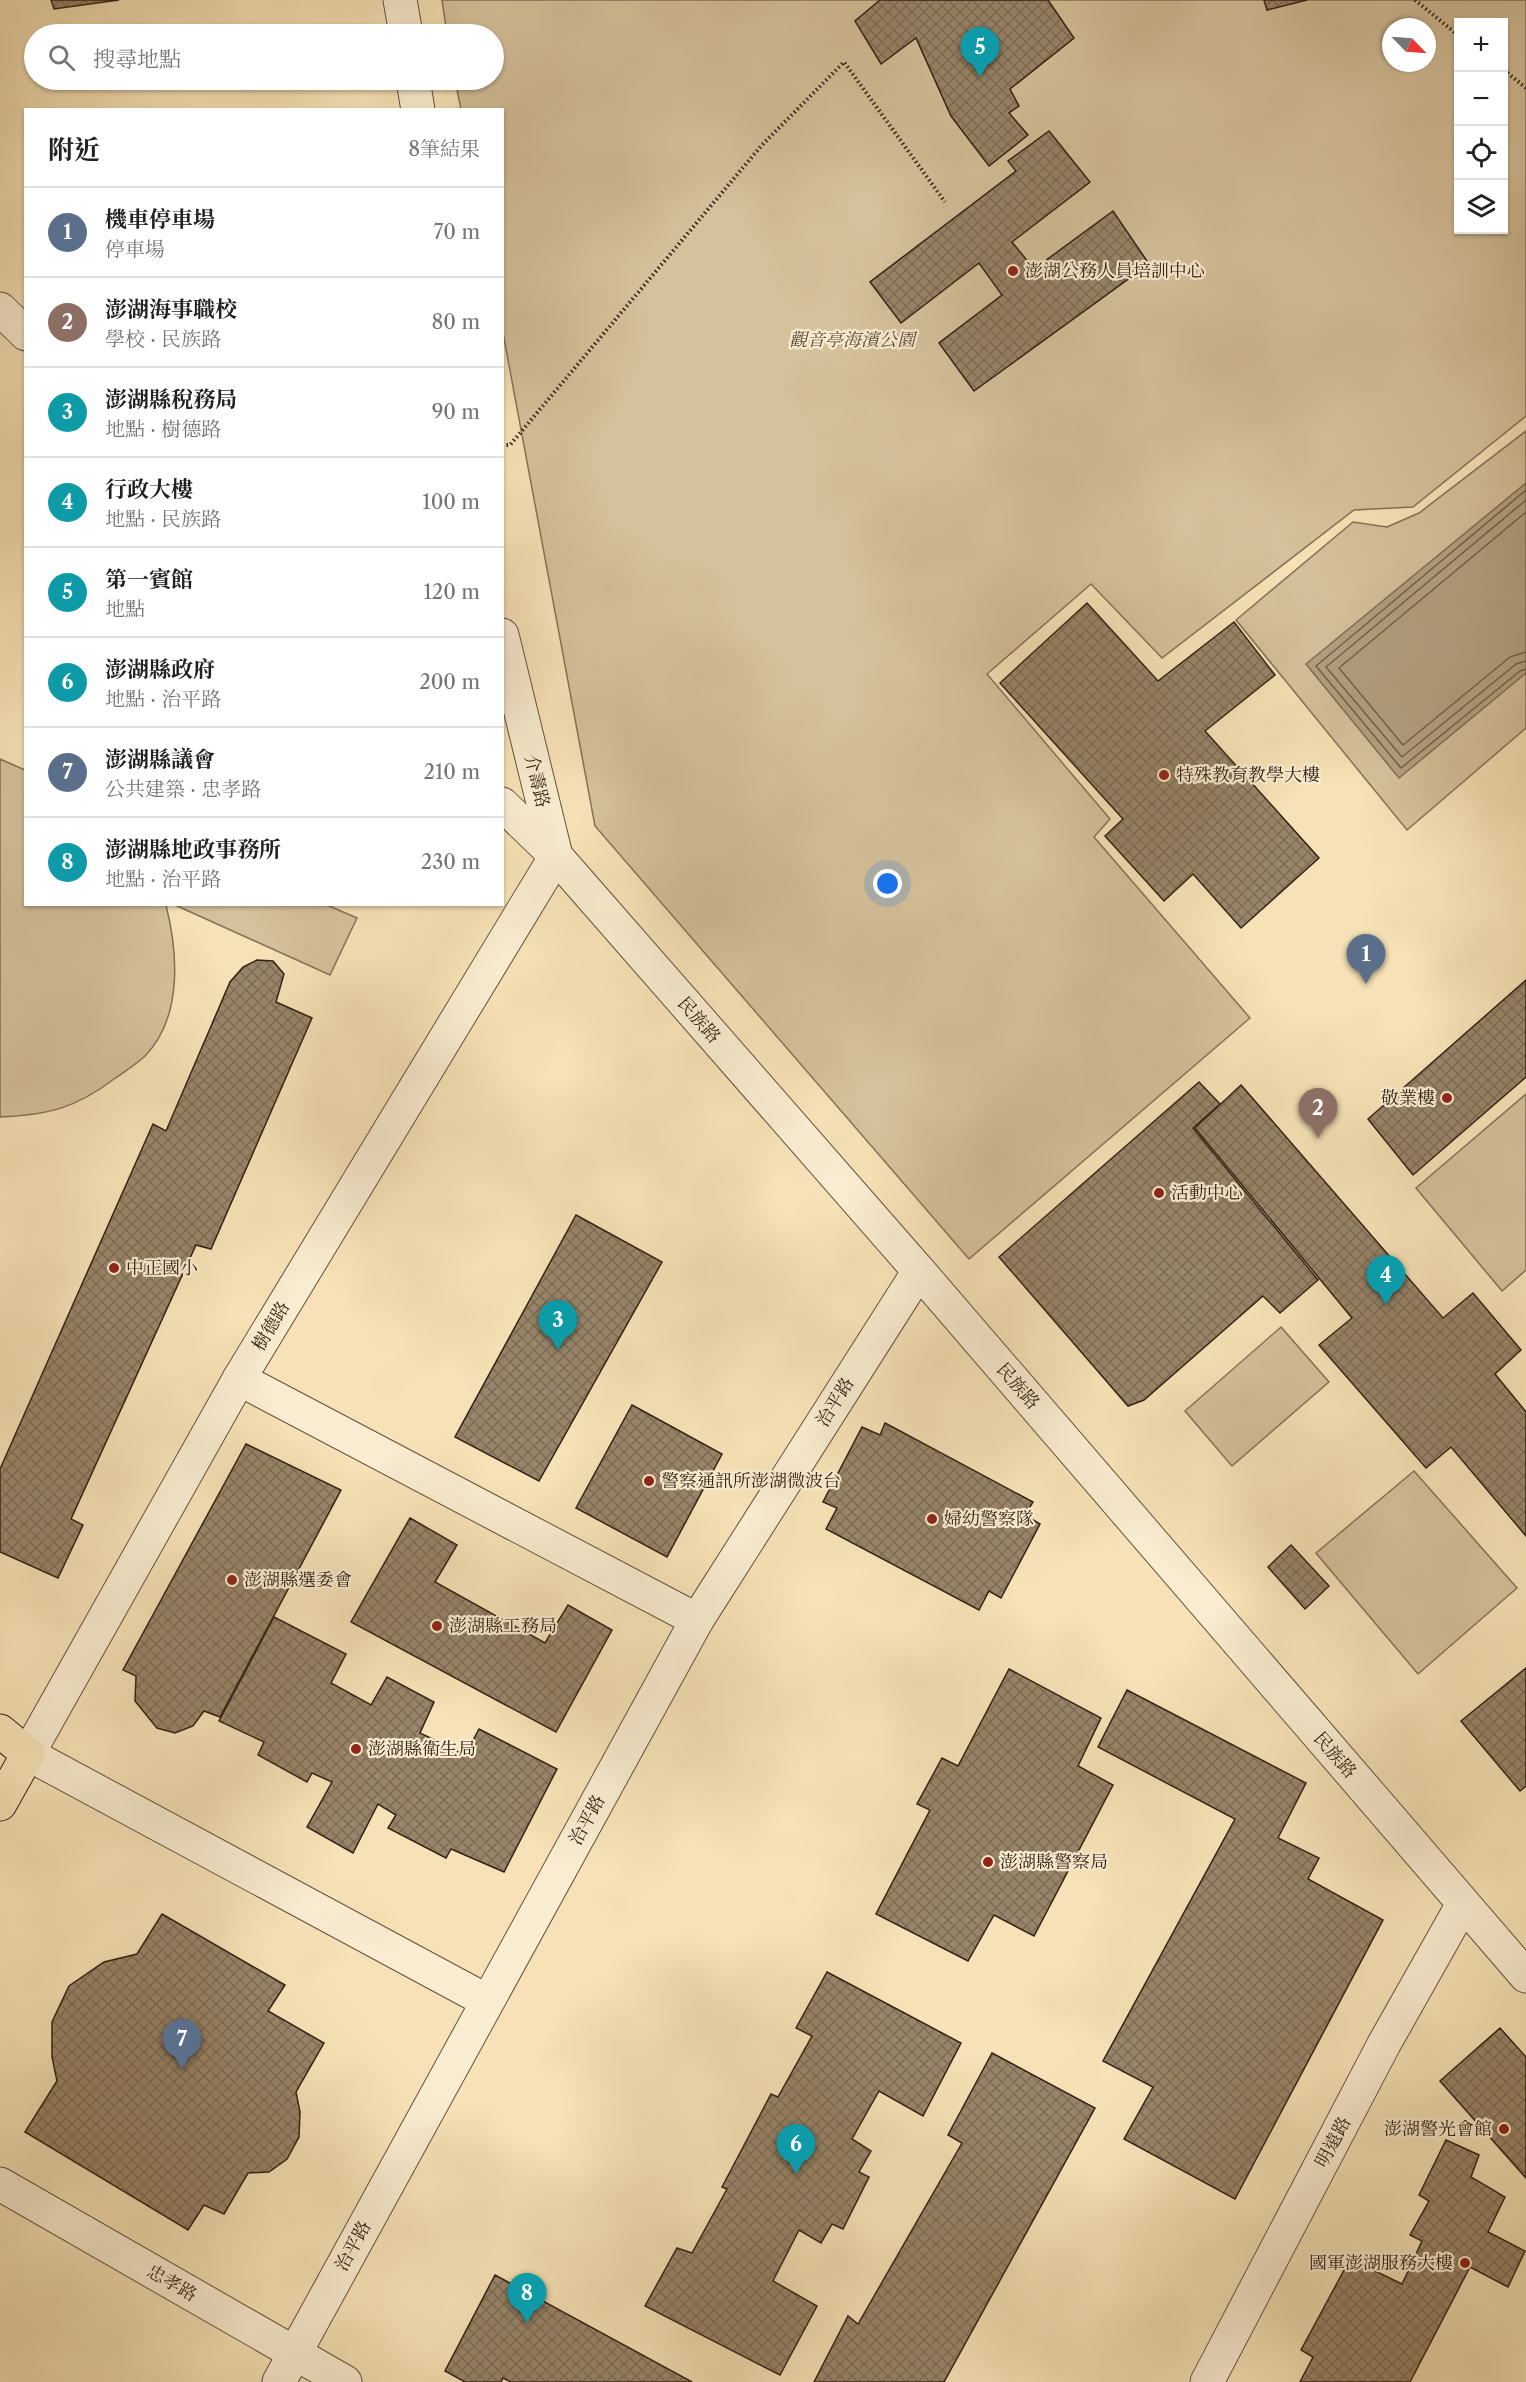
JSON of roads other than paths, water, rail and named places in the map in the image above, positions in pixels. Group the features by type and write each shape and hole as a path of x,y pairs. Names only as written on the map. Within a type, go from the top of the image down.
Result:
{"main road":[{"path":"0,1731 28,1754"},
{"name":"樹德路","path":"0,1804 28,1754"}],"street":[{"path":"400,0 404,24"},
{"path":"415,90 418,108"},
{"path":"0,309 24,332"},
{"name":"介壽路","path":"504,643 556,856"},
{"name":"民族路","path":"504,806 556,856 919,1271 1526,1976"},
{"name":"樹德路","path":"28,1754 239,1379 556,856"},
{"name":"治平路","path":"286,2368 697,1620 919,1271"},
{"path":"239,1379 697,1620"},
{"path":"28,1754 487,2001"},
{"name":"明遠路","path":"1207,2382 1384,2044 1463,1904"},
{"name":"忠孝路","path":"0,2184 286,2368 345,2382"}],"water":[{"path":"1526,483 1526,673 1399,778 1306,664"}],"place":[{"name":"第一賓館","path":"980,77"},
{"name":"澎湖公務人員培訓中心","path":"1013,271"},
{"name":"特殊教育教學大樓","path":"1164,775"},
{"name":"機車停車場","path":"1366,984"},
{"name":"敬業樓","path":"1447,1098"},
{"name":"澎湖海事職校","path":"1318,1138"},
{"name":"活動中心","path":"1159,1193"},
{"name":"中正國小","path":"114,1268"},
{"name":"行政大樓","path":"1386,1305"},
{"name":"澎湖縣稅務局","path":"558,1350"},
{"name":"警察通訊所澎湖微波台","path":"649,1481"},
{"name":"婦幼警察隊","path":"932,1519"},
{"name":"澎湖縣選委會","path":"232,1580"},
{"name":"澎湖縣工務局","path":"437,1626"},
{"name":"澎湖縣衛生局","path":"356,1749"},
{"name":"澎湖縣警察局","path":"988,1862"},
{"name":"澎湖縣議會","path":"182,2069"},
{"name":"澎湖警光會館","path":"1504,2129"},
{"name":"澎湖縣政府","path":"796,2174"},
{"name":"國軍澎湖服務大樓","path":"1465,2263"},
{"name":"澎湖縣地政事務所","path":"527,2323"}],"park label":[{"name":"觀音亭海濱公園","path":"852,340"}]}
